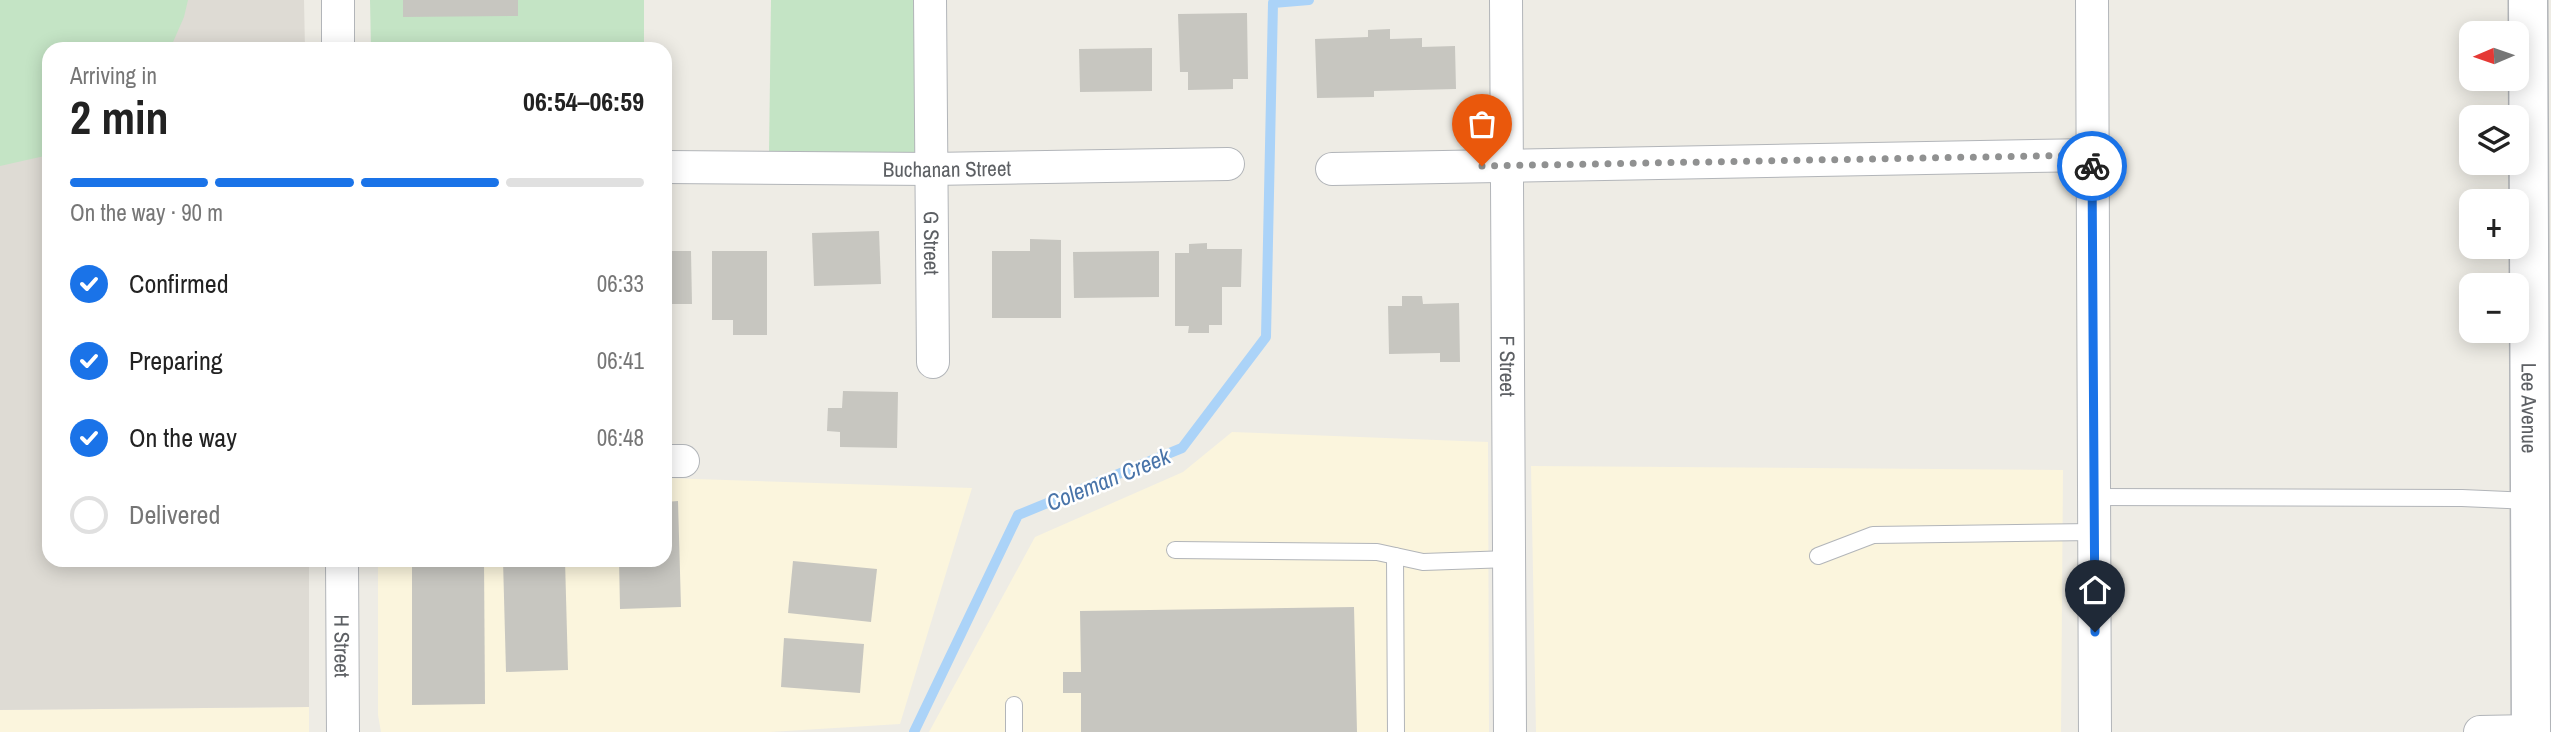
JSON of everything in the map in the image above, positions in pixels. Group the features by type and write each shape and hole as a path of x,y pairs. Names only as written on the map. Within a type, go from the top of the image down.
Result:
{"street":[{"path":"338,0 338,42"},
{"name":"G Street","path":"930,0 933,362"},
{"name":"F Street","path":"1506,0 1510,732"},
{"path":"2092,0 2095,732"},
{"name":"Lee Avenue","path":"2528,0 2534,202 2530,501 2534,721"},
{"path":"1332,169 2092,155"},
{"name":"Buchanan Street","path":"672,167 932,169 1228,164"},
{"name":"H Street","path":"342,567 342,732"},
{"path":"2480,732 2534,721"}],"lane":[{"path":"2094,497 2462,498 2530,501"},
{"path":"1818,556 1872,535 2094,532"},
{"path":"1175,550 1377,552 1423,562 1509,559"},
{"path":"1395,556 1396,732"},
{"path":"1014,705 1014,732"}],"shaded area":[{"path":"0,0 304,0 305,42 42,42 42,567 309,567 309,707 0,710"},
{"path":"1232,432 1488,442 1489,732 929,732 1035,537 1183,472"},
{"path":"1531,466 2063,470 2061,732 1536,732"},
{"path":"672,478 972,488 900,724 770,732 381,732 378,715 378,567 672,567"},
{"path":"309,707 309,732 0,732 0,710"}],"green space":[{"path":"0,0 188,0 173,42 42,42 42,157 0,166"},
{"path":"370,0 644,0 644,42 371,42"},
{"path":"771,0 915,0 917,155 769,153"}],"building":[{"path":"403,0 518,0 518,16 403,17"},
{"path":"1247,13 1248,79 1233,79 1233,89 1188,90 1188,72 1180,72 1178,14"},
{"path":"1390,29 1390,39 1422,38 1422,47 1455,46 1456,89 1374,91 1374,97 1317,98 1315,39 1368,37 1368,30"},
{"path":"1152,48 1152,91 1080,92 1079,49"},
{"path":"879,231 881,284 814,286 812,233"},
{"path":"1030,239 1061,240 1061,318 992,318 992,251 1030,251"},
{"path":"1207,243 1207,249 1242,249 1241,287 1222,287 1222,325 1209,325 1209,333 1188,333 1189,326 1175,326 1175,253 1189,253 1189,244"},
{"path":"672,251 691,251 692,304 672,304"},
{"path":"712,251 767,251 767,335 733,335 733,320 712,320"},
{"path":"1159,251 1159,297 1074,298 1073,252"},
{"path":"1402,296 1422,296 1423,304 1459,303 1460,362 1440,362 1440,353 1389,354 1388,306 1402,306"},
{"path":"843,391 898,392 897,448 840,447 840,432 827,431 828,408 842,408"},
{"path":"672,501 678,501 681,607 620,609 619,567 672,567"},
{"path":"793,561 877,569 871,622 788,613"},
{"path":"412,567 484,567 485,704 412,705"},
{"path":"503,567 565,567 568,670 506,672"},
{"path":"1354,607 1357,732 1081,732 1081,693 1063,693 1063,672 1081,672 1080,611"},
{"path":"784,638 864,644 860,693 781,687"}],"waterway":[{"name":"Coleman Creek","path":"914,732 1018,515 1182,448 1266,337 1273,3 1309,0"}],"way so far":[{"path":"1482,166 2092,155 2092,166"}],"route":[{"path":"2092,166 2095,632"}]}
